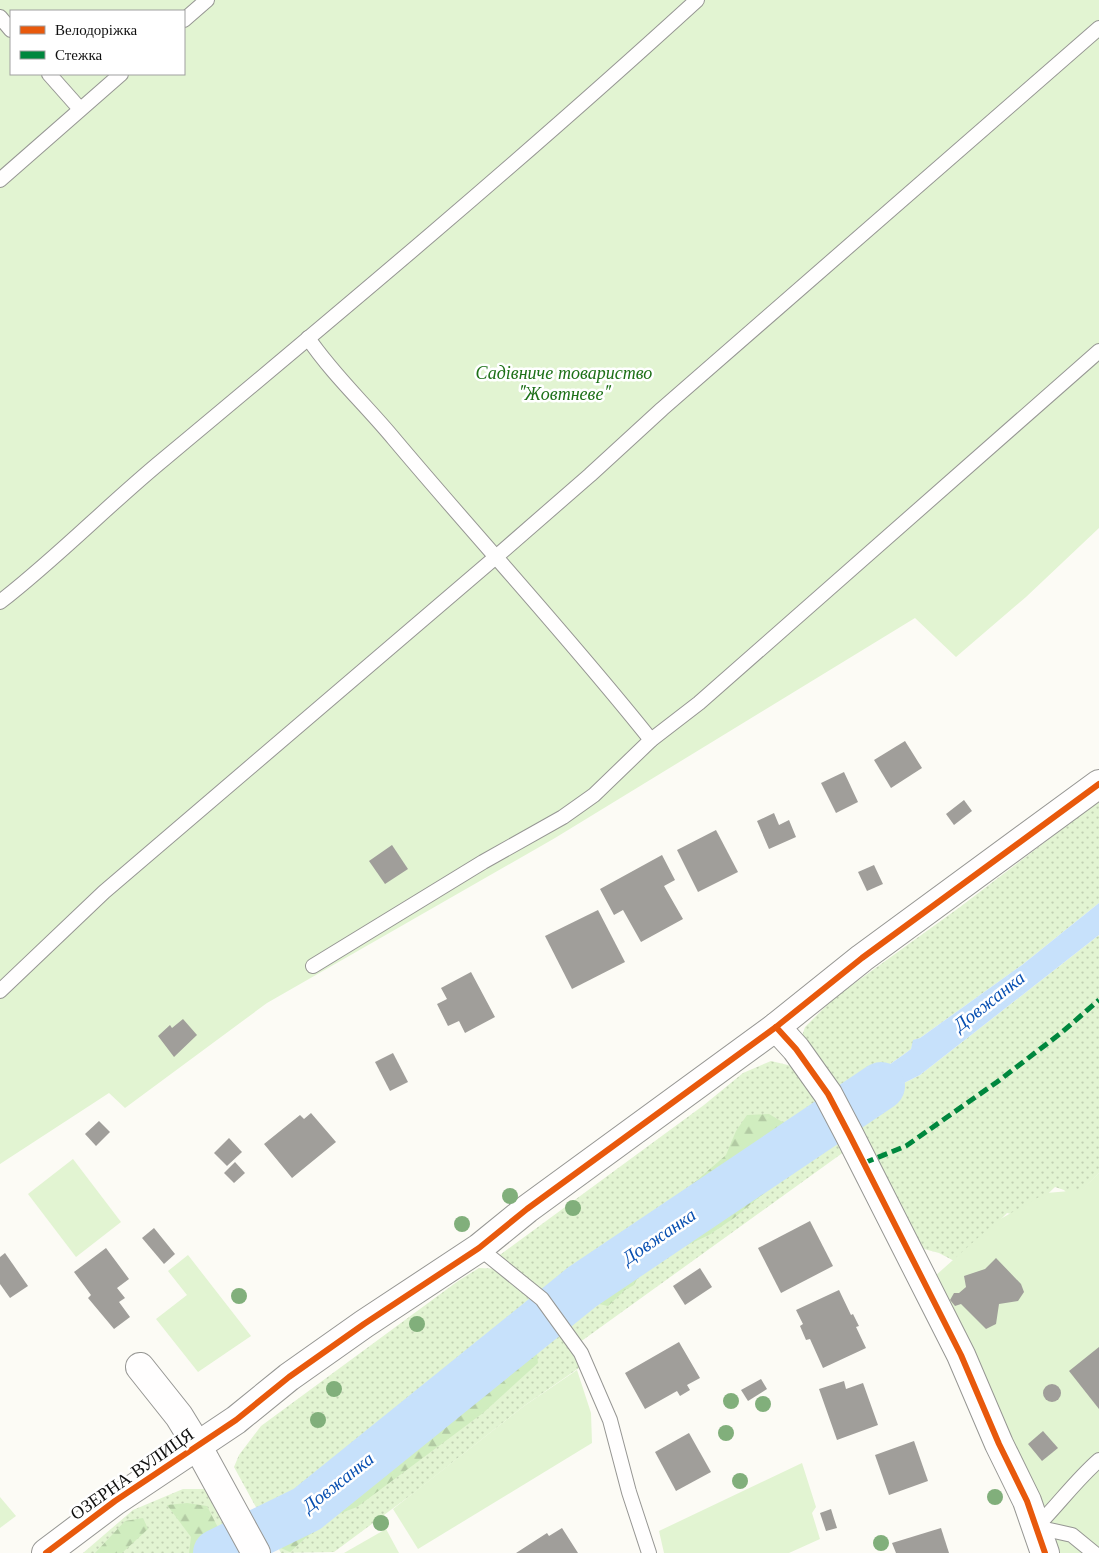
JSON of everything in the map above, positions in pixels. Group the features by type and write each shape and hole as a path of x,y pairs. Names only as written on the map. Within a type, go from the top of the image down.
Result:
{"street":[{"name":"ОЗЕРНА ВУЛИЦЯ","path":"46,1553 115,1501 236,1420 334,1345 479,1248 526,1209 776,1027 862,958 1099,784"},
{"path":"776,1027 796,1048 828,1094 849,1134 961,1355 1027,1501 1045,1553"},
{"path":"140,1366 179,1416 256,1553"}],"lane":[{"path":"185,19 206,0"},
{"path":"0,602 129,488 308,338 641,51 697,0"},
{"path":"0,17 10,29"},
{"path":"0,991 104,892 497,556 662,409 1099,28"},
{"path":"50,75 80,109"},
{"path":"0,180 120,75"},
{"path":"308,338 327,366 386,429 454,510 497,556 651,740"},
{"path":"313,966 483,862 563,817 594,795 651,740 699,703 1099,351"},
{"path":"479,1248 542,1299 586,1363 610,1420 629,1492 649,1553"},
{"path":"1036,1527 1056,1508 1082,1475 1099,1460"},
{"path":"1036,1527 1072,1535 1094,1553"}],"green space":[{"name":"Садівниче товариство \"Жовтневе\"","path":"0,0 1099,0 1099,528 1026,597 956,657 915,618 555,838 267,1003 125,1108 109,1093 0,1164"},
{"path":"1099,801 1099,903 1022,965 920,1038 914,1040 911,1049 838,1100 800,1042 805,1027 834,998 960,907"},
{"path":"1099,935 1099,1173 1073,1200 1064,1190 1055,1187 1024,1217 1007,1213 958,1263 939,1253 924,1249 859,1139 850,1110 920,1075"},
{"path":"771,1061 792,1066 812,1083 848,1149 576,1345 586,1363 524,1406 415,1492 334,1552 281,1553 234,1467 239,1455 261,1426 458,1281 479,1268 504,1269 493,1260 704,1105 743,1073"},
{"path":"769,1114 791,1127 814,1120 831,1136 823,1153 804,1156 790,1172 734,1218 709,1235 683,1247 673,1240 675,1211 680,1195 726,1155 736,1131 747,1115"},
{"path":"73,1159 121,1222 76,1257 28,1194"},
{"path":"1099,1173 1099,1553 1053,1553 935,1276 997,1221 1046,1193 1082,1190"},
{"path":"622,1253 647,1258 634,1285 625,1290 608,1306 586,1301 593,1270"},
{"path":"188,1255 251,1336 198,1372 156,1319 187,1295 168,1271"},
{"path":"536,1345 538,1363 483,1413 357,1507 328,1518 290,1552 269,1543 271,1517 326,1483 344,1468 381,1459 412,1440 441,1414 467,1399"},
{"path":"577,1370 591,1413 592,1443 418,1549 393,1509 524,1406"},
{"path":"802,1463 816,1507 812,1513 820,1539 789,1553 664,1553 659,1531"},
{"path":"183,1489 212,1489 214,1504 238,1553 83,1553 133,1510"},
{"path":"0,1497 16,1516 0,1528"},
{"path":"187,1503 207,1506 231,1553 189,1553 191,1537 167,1505"},
{"path":"143,1518 148,1529 122,1553 95,1553 125,1521"},
{"path":"386,1529 399,1553 344,1553"}],"water":[{"path":"1099,903 1099,935 920,1075 850,1110 842,1098 911,1049 913,1040 920,1038 1022,965"}],"building":[{"path":"905,741 922,768 891,788 874,760"},
{"path":"844,772 858,802 836,813 821,783"},
{"path":"964,800 972,811 954,825 946,814"},
{"path":"774,813 779,825 789,820 796,837 769,849 757,821"},
{"path":"716,830 738,872 698,892 677,850"},
{"path":"392,845 408,869 385,884 369,861"},
{"path":"662,855 675,880 664,886 683,919 641,942 623,910 614,915 600,889"},
{"path":"874,865 883,884 867,891 858,872"},
{"path":"598,910 625,962 572,989 545,936"},
{"path":"471,972 495,1017 465,1033 459,1021 448,1026 437,1004 447,999 441,988"},
{"path":"183,1019 197,1035 174,1057 158,1036 170,1025 172,1028"},
{"path":"393,1053 408,1082 390,1091 375,1062"},
{"path":"311,1113 336,1142 292,1178 264,1144 300,1115 304,1119"},
{"path":"99,1121 110,1132 96,1146 85,1134"},
{"path":"229,1138 242,1152 227,1166 214,1153"},
{"path":"235,1162 245,1173 234,1183 224,1173"},
{"path":"810,1221 833,1266 781,1293 758,1248"},
{"path":"154,1228 175,1254 164,1264 142,1238"},
{"path":"106,1248 129,1279 117,1288 125,1298 119,1302 130,1317 114,1329 88,1298 91,1295 74,1272"},
{"path":"5,1253 28,1286 10,1298 0,1284 0,1257"},
{"path":"996,1258 1021,1284 1024,1292 1018,1301 999,1304 996,1324 986,1329 961,1304 955,1306 950,1300 954,1293 959,1293 966,1287 964,1276 985,1269"},
{"path":"700,1268 712,1287 685,1305 673,1286"},
{"path":"839,1290 851,1315 853,1314 859,1326 856,1327 866,1348 823,1368 810,1339 806,1340 800,1326 803,1324 796,1310"},
{"path":"679,1342 700,1378 687,1385 690,1390 680,1396 677,1391 645,1409 625,1373"},
{"path":"1099,1347 1099,1409 1069,1371"},
{"path":"761,1379 767,1389 748,1401 741,1390"},
{"path":"844,1381 846,1389 863,1383 878,1425 837,1440 819,1389"},
{"path":"1048,1384 1056,1384 1061,1389 1059,1400 1048,1402 1043,1397 1043,1389"},
{"path":"1043,1431 1058,1448 1042,1461 1028,1444"},
{"path":"689,1433 711,1472 676,1491 655,1452"},
{"path":"914,1441 928,1481 889,1495 875,1455"},
{"path":"831,1509 837,1528 826,1531 820,1513"},
{"path":"562,1528 578,1553 516,1553 547,1533 549,1536"},
{"path":"941,1528 949,1553 896,1553 892,1543"}],"waterway":[{"name":"Довжанка","path":"217,1553 307,1509 582,1287 881,1086"}],"marked path":[{"path":"864,1163 906,1146 997,1082 1061,1033 1099,1000"}],"cycle path":[{"path":"46,1553 115,1501 236,1420 289,1377 364,1324 479,1248 527,1209 776,1027 862,958 1099,784"},
{"path":"776,1027 796,1049 828,1094 849,1134 961,1355 999,1444 1027,1501 1045,1553"}]}
